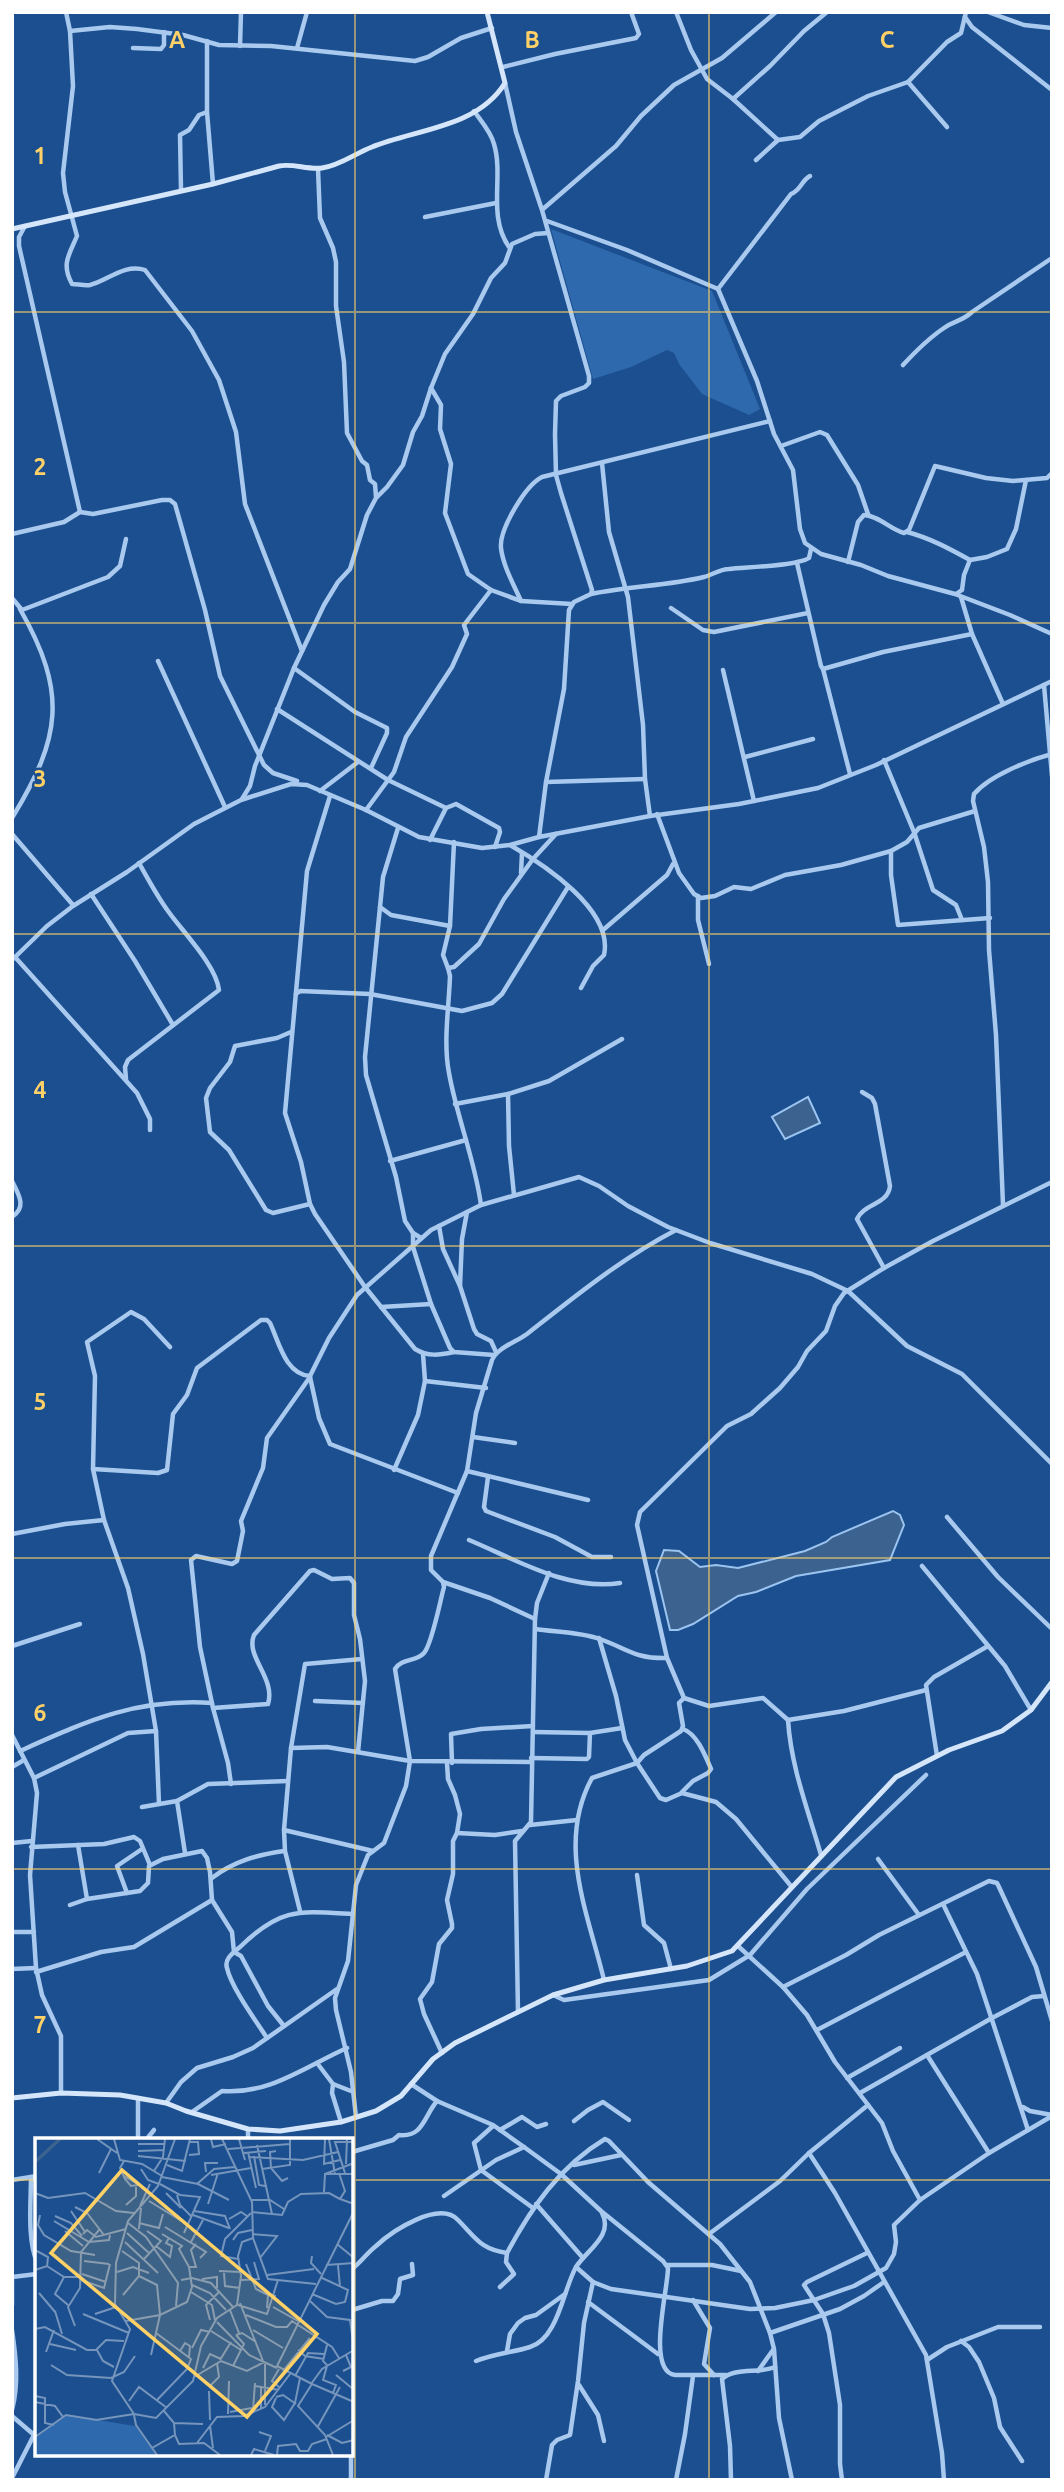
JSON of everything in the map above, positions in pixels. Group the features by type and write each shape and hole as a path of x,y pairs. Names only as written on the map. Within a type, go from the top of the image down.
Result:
{"street":[{"path":"66,12 70,31 73,86 63,173 77,236 67,259 65,272 72,284 90,285 134,268 145,270 192,331 207,355 229,405 236,432 245,503 302,651"},
{"path":"240,46 241,12"},
{"path":"298,48 307,12"},
{"path":"487,12 503,68 516,132 546,221 589,376 589,383 585,387 561,396 556,401 556,475 585,565 591,594"},
{"path":"503,68 555,54 636,38 639,34 631,12"},
{"path":"676,12 701,71 713,86 733,99 778,140"},
{"path":"542,210 616,146 640,116 674,85 722,58 776,12"},
{"path":"733,99 827,12"},
{"path":"988,12 1024,25 1052,27"},
{"path":"756,160 778,140 800,138 818,121 868,96 908,82 947,42 961,33 965,15"},
{"path":"965,15 972,27 1052,90"},
{"path":"70,31 110,27 164,32 219,45 298,48 415,61 428,57 461,38 492,28"},
{"path":"133,48 160,49 164,44 164,32"},
{"path":"206,41 207,112 213,184"},
{"path":"908,82 947,128"},
{"path":"80,512 18,240 12,230 213,184 287,164 318,169 328,167 384,142 446,125 474,111 499,93 505,83"},
{"path":"474,111 494,143 496,203 503,238 509,247"},
{"path":"181,190 180,135 189,130 199,115 207,112"},
{"path":"318,169 320,218 336,262 336,306 344,362 347,433 362,461 367,465 370,480 375,484 376,498"},
{"path":"719,289 791,194 798,191 810,176"},
{"path":"425,217 496,203"},
{"path":"546,221 627,250 719,289 757,381 770,421 793,470 802,536 811,549 888,576 958,595 1052,634"},
{"path":"18,240 25,225"},
{"path":"241,800 250,786 294,667 324,605 338,582 350,569 366,515 403,465 413,432 450,347 473,314 491,278 505,263 509,247 516,240 548,233"},
{"path":"903,365 943,328 951,323 961,322 1052,258"},
{"path":"431,388 440,401 440,429 451,464 445,513 468,574 491,590 521,601 572,604 591,594 705,577 728,568 797,563 809,558 811,549"},
{"path":"521,601 503,554 502,540 514,510 535,481 770,421"},
{"path":"781,446 820,432 827,435 858,485 868,514 900,533 922,536 970,560 1007,549 1016,528 1026,480"},
{"path":"601,463 609,532 627,589 643,725 645,779 650,816"},
{"path":"906,532 935,466 986,478 1026,480 1047,478 1052,473"},
{"path":"12,534 65,522 80,512 93,514 170,500 175,504 205,610 218,669 268,771 366,810 398,828 430,840 482,848 510,845 657,814 754,802 818,788 1052,681"},
{"path":"848,562 860,517 868,514"},
{"path":"20,609 112,574 121,562 126,539"},
{"path":"958,595 962,590 970,560"},
{"path":"797,563 850,775"},
{"path":"366,810 394,772 406,737 458,656 467,634 464,625 491,590"},
{"path":"958,595 1003,704"},
{"path":"12,598 42,651 53,710 51,736 43,760 33,785 12,818"},
{"path":"539,837 546,782 564,689 566,641 572,604"},
{"path":"671,608 703,629 714,632 808,613"},
{"path":"823,669 883,652 972,634"},
{"path":"158,661 225,807"},
{"path":"294,667 355,712 387,728 371,768"},
{"path":"723,670 754,802"},
{"path":"1044,685 1052,776"},
{"path":"277,709 388,780 446,808"},
{"path":"745,758 813,739"},
{"path":"1003,1205 996,1035 989,950 990,918 984,847 975,811 974,794 1016,767 1051,754"},
{"path":"884,760 914,832 933,890 956,905 962,920"},
{"path":"320,791 358,762"},
{"path":"546,782 645,779"},
{"path":"150,1130 148,1115 126,1079 14,958 47,926 73,906 194,824 241,800 301,783"},
{"path":"330,796 307,871 285,1113 299,1153 310,1204 365,1287 405,1337 423,1354 495,1354 513,1344 554,1311 645,1248 676,1230"},
{"path":"430,840 446,808 457,804 499,828 495,847"},
{"path":"657,814 674,863 687,885 701,898 715,896 734,887 751,889 785,875 841,865 891,851 906,842 919,828 975,811"},
{"path":"398,828 383,877 365,1058 366,1075 405,1221 413,1233 421,1238"},
{"path":"12,834 73,906"},
{"path":"448,968 464,959 479,944 504,900 533,859 557,834"},
{"path":"454,842 450,926 443,955 450,976 447,1056 455,1104 481,1205"},
{"path":"510,845 533,859 568,887 589,908 603,930 604,955 593,966 581,988"},
{"path":"891,851 891,875 898,925 990,918"},
{"path":"521,876 522,853"},
{"path":"126,1079 125,1068 128,1060 216,994 219,986 192,941 169,913 139,863"},
{"path":"603,930 667,875 674,863"},
{"path":"295,995 300,992 370,994 462,1011 483,1007 502,994 568,887"},
{"path":"91,894 173,1025"},
{"path":"698,896 698,919 709,964"},
{"path":"380,906 391,915 450,926"},
{"path":"291,1031 277,1038 235,1046 230,1062 210,1088 206,1109 210,1132 229,1150 266,1210 273,1213 310,1204"},
{"path":"455,1104 508,1094 549,1081 622,1039"},
{"path":"862,1092 872,1098 875,1104 890,1186 884,1199 861,1212 857,1219 884,1268"},
{"path":"508,1094 514,1195"},
{"path":"390,1161 466,1140"},
{"path":"230,1784 228,1763 200,1647 191,1560 196,1556 232,1564 237,1561 243,1531 241,1521 262,1468 267,1438 310,1377 328,1338 346,1309 365,1287 421,1238 481,1205 579,1177 599,1186 643,1215 676,1230 812,1274 848,1291 907,1346 962,1374 1052,1464"},
{"path":"12,1181 22,1205 21,1210 12,1217"},
{"path":"821,1855 795,1772 789,1745 788,1720 763,1698 709,1706 684,1698 667,1658 637,1525 640,1512 727,1426 746,1417 780,1388 799,1367 807,1351 826,1331 835,1306 848,1291 884,1268 1052,1182"},
{"path":"460,1286 462,1239 467,1211"},
{"path":"439,1226 440,1242 460,1286 474,1329 477,1334 491,1340 495,1354 476,1413 467,1471 430,1556 431,1570 443,1583 490,1598 535,1619"},
{"path":"413,1233 413,1247 431,1304 435,1308 450,1349 454,1352"},
{"path":"381,1307 431,1304"},
{"path":"159,1804 156,1731 143,1654 128,1588 104,1520 93,1469 95,1385 88,1345 89,1339 131,1312 144,1319 170,1347"},
{"path":"93,1469 158,1473 167,1470 173,1414 187,1395 197,1368 261,1320 270,1323 291,1367 301,1376 310,1377"},
{"path":"394,1470 418,1415 425,1381 423,1354"},
{"path":"310,1377 319,1418 330,1444 458,1493"},
{"path":"425,1381 486,1388"},
{"path":"473,1437 515,1443"},
{"path":"467,1471 588,1500"},
{"path":"488,1477 484,1507 486,1511 555,1537 592,1557 611,1557"},
{"path":"947,1517 998,1577 1052,1629"},
{"path":"12,1534 104,1520"},
{"path":"469,1540 549,1573 590,1585 620,1583"},
{"path":"922,1566 989,1646 1010,1674 1031,1710"},
{"path":"20,1751 88,1721 150,1704 266,1705 270,1702 268,1683 251,1641 259,1627 310,1571 314,1570 332,1579 353,1580 354,1615 365,1681 358,1752"},
{"path":"530,1825 535,1619 537,1603 549,1573"},
{"path":"356,2118 347,2048 336,2010 337,1988 348,1961 356,1885 364,1861 381,1847 386,1839 406,1786 410,1761 395,1671 399,1664 420,1656 427,1648 443,1583"},
{"path":"12,1646 80,1624"},
{"path":"535,1629 599,1638 634,1655 649,1659 667,1658"},
{"path":"599,1638 616,1696 625,1740 637,1763 663,1800 682,1793 693,1780 711,1769 694,1737 683,1729"},
{"path":"937,1756 926,1690 928,1681 989,1646"},
{"path":"300,1912 285,1851 284,1830 291,1748 305,1664 362,1659"},
{"path":"12,2098 61,2093 102,2093 166,2103 248,2129 280,2131 356,2118 392,2103 455,2043 553,1994 604,1980 701,1963 726,1955 738,1946 791,1886 896,1777 937,1756 1002,1731 1031,1710 1052,1682"},
{"path":"788,1720 844,1711 926,1690"},
{"path":"683,1729 678,1707 684,1698"},
{"path":"315,1701 363,1703"},
{"path":"442,2053 424,2014 420,1998 432,1982 439,1944 452,1928 447,1900 453,1874 453,1841 460,1814 456,1795 448,1779 452,1734 481,1729 590,1733 622,1728"},
{"path":"604,1980 580,1897 574,1856 577,1820 592,1778 637,1763 643,1755 683,1729"},
{"path":"34,1778 128,1733 156,1731"},
{"path":"291,1748 327,1747 410,1761 449,1763 587,1759 590,1733"},
{"path":"12,1735 34,1778 37,1793 30,1875 36,1970 41,1995 61,2036 61,2093"},
{"path":"12,1767 24,1760"},
{"path":"553,1994 564,2000 709,1980 750,1955 807,1889 926,1775"},
{"path":"142,1807 177,1801 208,1784 288,1781"},
{"path":"682,1793 716,1802 725,1808 791,1886"},
{"path":"177,1801 184,1853"},
{"path":"457,1833 495,1835 522,1830 530,1825 577,1820"},
{"path":"284,1830 373,1851"},
{"path":"518,2012 515,1841 522,1830"},
{"path":"12,1843 104,1844 134,1838 140,1841 150,1866 146,1886 140,1891 87,1899 71,1905"},
{"path":"78,1845 87,1899"},
{"path":"127,1893 117,1866 143,1849"},
{"path":"211,1879 254,1855 285,1851"},
{"path":"150,1866 184,1853 205,1853 211,1879 212,1900 232,1932 234,1952"},
{"path":"878,1859 919,1915"},
{"path":"637,1875 644,1925 664,1943 671,1969"},
{"path":"783,1987 980,1883 989,1881 997,1883 1036,1967 1052,2021"},
{"path":"12,1969 36,1970 101,1952 134,1947 212,1900"},
{"path":"943,1904 977,1974 1028,2130"},
{"path":"267,2038 227,1970 228,1958 267,1923 300,1912 353,1914"},
{"path":"12,1932 34,1932"},
{"path":"738,1946 783,1987 817,2030 830,2055 881,2123 920,2200"},
{"path":"234,1952 241,1956 268,2006 284,2026"},
{"path":"817,2030 966,1952"},
{"path":"166,2103 181,2082 197,2068 233,2057 267,2038 337,1988"},
{"path":"860,2094 992,2018 1032,1997 1044,1996"},
{"path":"192,2112 222,2091 268,2087 347,2048"},
{"path":"847,2078 900,2048"},
{"path":"928,2055 989,2153"},
{"path":"317,2062 333,2084 352,2091"},
{"path":"333,2084 332,2094 341,2122"},
{"path":"411,2084 437,2101 493,2125 524,2147 561,2174 666,2265 668,2274 659,2354 666,2373 692,2376 726,2375 775,2367"},
{"path":"138,2098 138,2138"},
{"path":"354,2151 393,2140 399,2135 415,2134 437,2101"},
{"path":"574,2121 603,2102 629,2120"},
{"path":"709,2234 780,2181 809,2153 868,2105"},
{"path":"1021,2106 1030,2111 1052,2115"},
{"path":"576,2267 593,2283 604,2288 741,2308 761,2309 814,2300 854,2286 880,2273 894,2254 894,2225 920,2200 989,2153 1052,2115"},
{"path":"500,2130 522,2117 537,2127 545,2124"},
{"path":"493,2125 474,2143 481,2170 535,2206 583,2258"},
{"path":"248,2129 248,2138"},
{"path":"148,2138 154,2130"},
{"path":"500,2287 514,2274 506,2262 507,2253 535,2206 561,2174 605,2139 656,2189 709,2234 743,2271 771,2333 779,2418 792,2480"},
{"path":"444,2196 464,2185 481,2170 524,2147"},
{"path":"809,2153 839,2200 927,2360 944,2480"},
{"path":"570,2166 621,2155"},
{"path":"12,2180 34,2176 32,2223 35,2255"},
{"path":"476,2361 531,2347 546,2339 576,2267 602,2236 606,2227 601,2211"},
{"path":"354,2267 377,2244 414,2220 433,2213 446,2213 456,2217 483,2246 507,2253"},
{"path":"842,2480 840,2405 829,2333 823,2314 804,2284 867,2253"},
{"path":"354,2310 382,2301 393,2301 399,2291 400,2279 413,2276 412,2264"},
{"path":"666,2265 712,2265 743,2271"},
{"path":"12,2305 12,2277 35,2274"},
{"path":"771,2333 853,2303 884,2281"},
{"path":"546,2480 552,2445 570,2435 584,2323 593,2283"},
{"path":"507,2351 510,2334 518,2323 536,2315 565,2294"},
{"path":"692,2299 710,2328 704,2364 715,2375"},
{"path":"588,2302 659,2354"},
{"path":"927,2360 961,2341 998,2327 1040,2327"},
{"path":"12,2330 17,2390 12,2410"},
{"path":"961,2341 969,2347 979,2362 994,2398 1000,2427 1022,2461"},
{"path":"757,2372 774,2349"},
{"path":"726,2375 722,2379 722,2386 730,2446 731,2480"},
{"path":"676,2480 692,2376"},
{"path":"578,2381 582,2392 598,2415 604,2441"},
{"path":"12,2416 35,2432 12,2478"},
{"path":"351,2457 351,2480"}],"shaded area":[{"path":"551,229 712,291 760,409 749,415 702,394 674,353 667,350 631,367 593,379"},
{"path":"808,1097 820,1123 785,1139 772,1117"},
{"path":"893,1511 900,1515 904,1525 890,1560 796,1576 738,1596 693,1624 670,1630 656,1571 664,1550 679,1551 700,1567 716,1565 738,1568 805,1551"}]}
